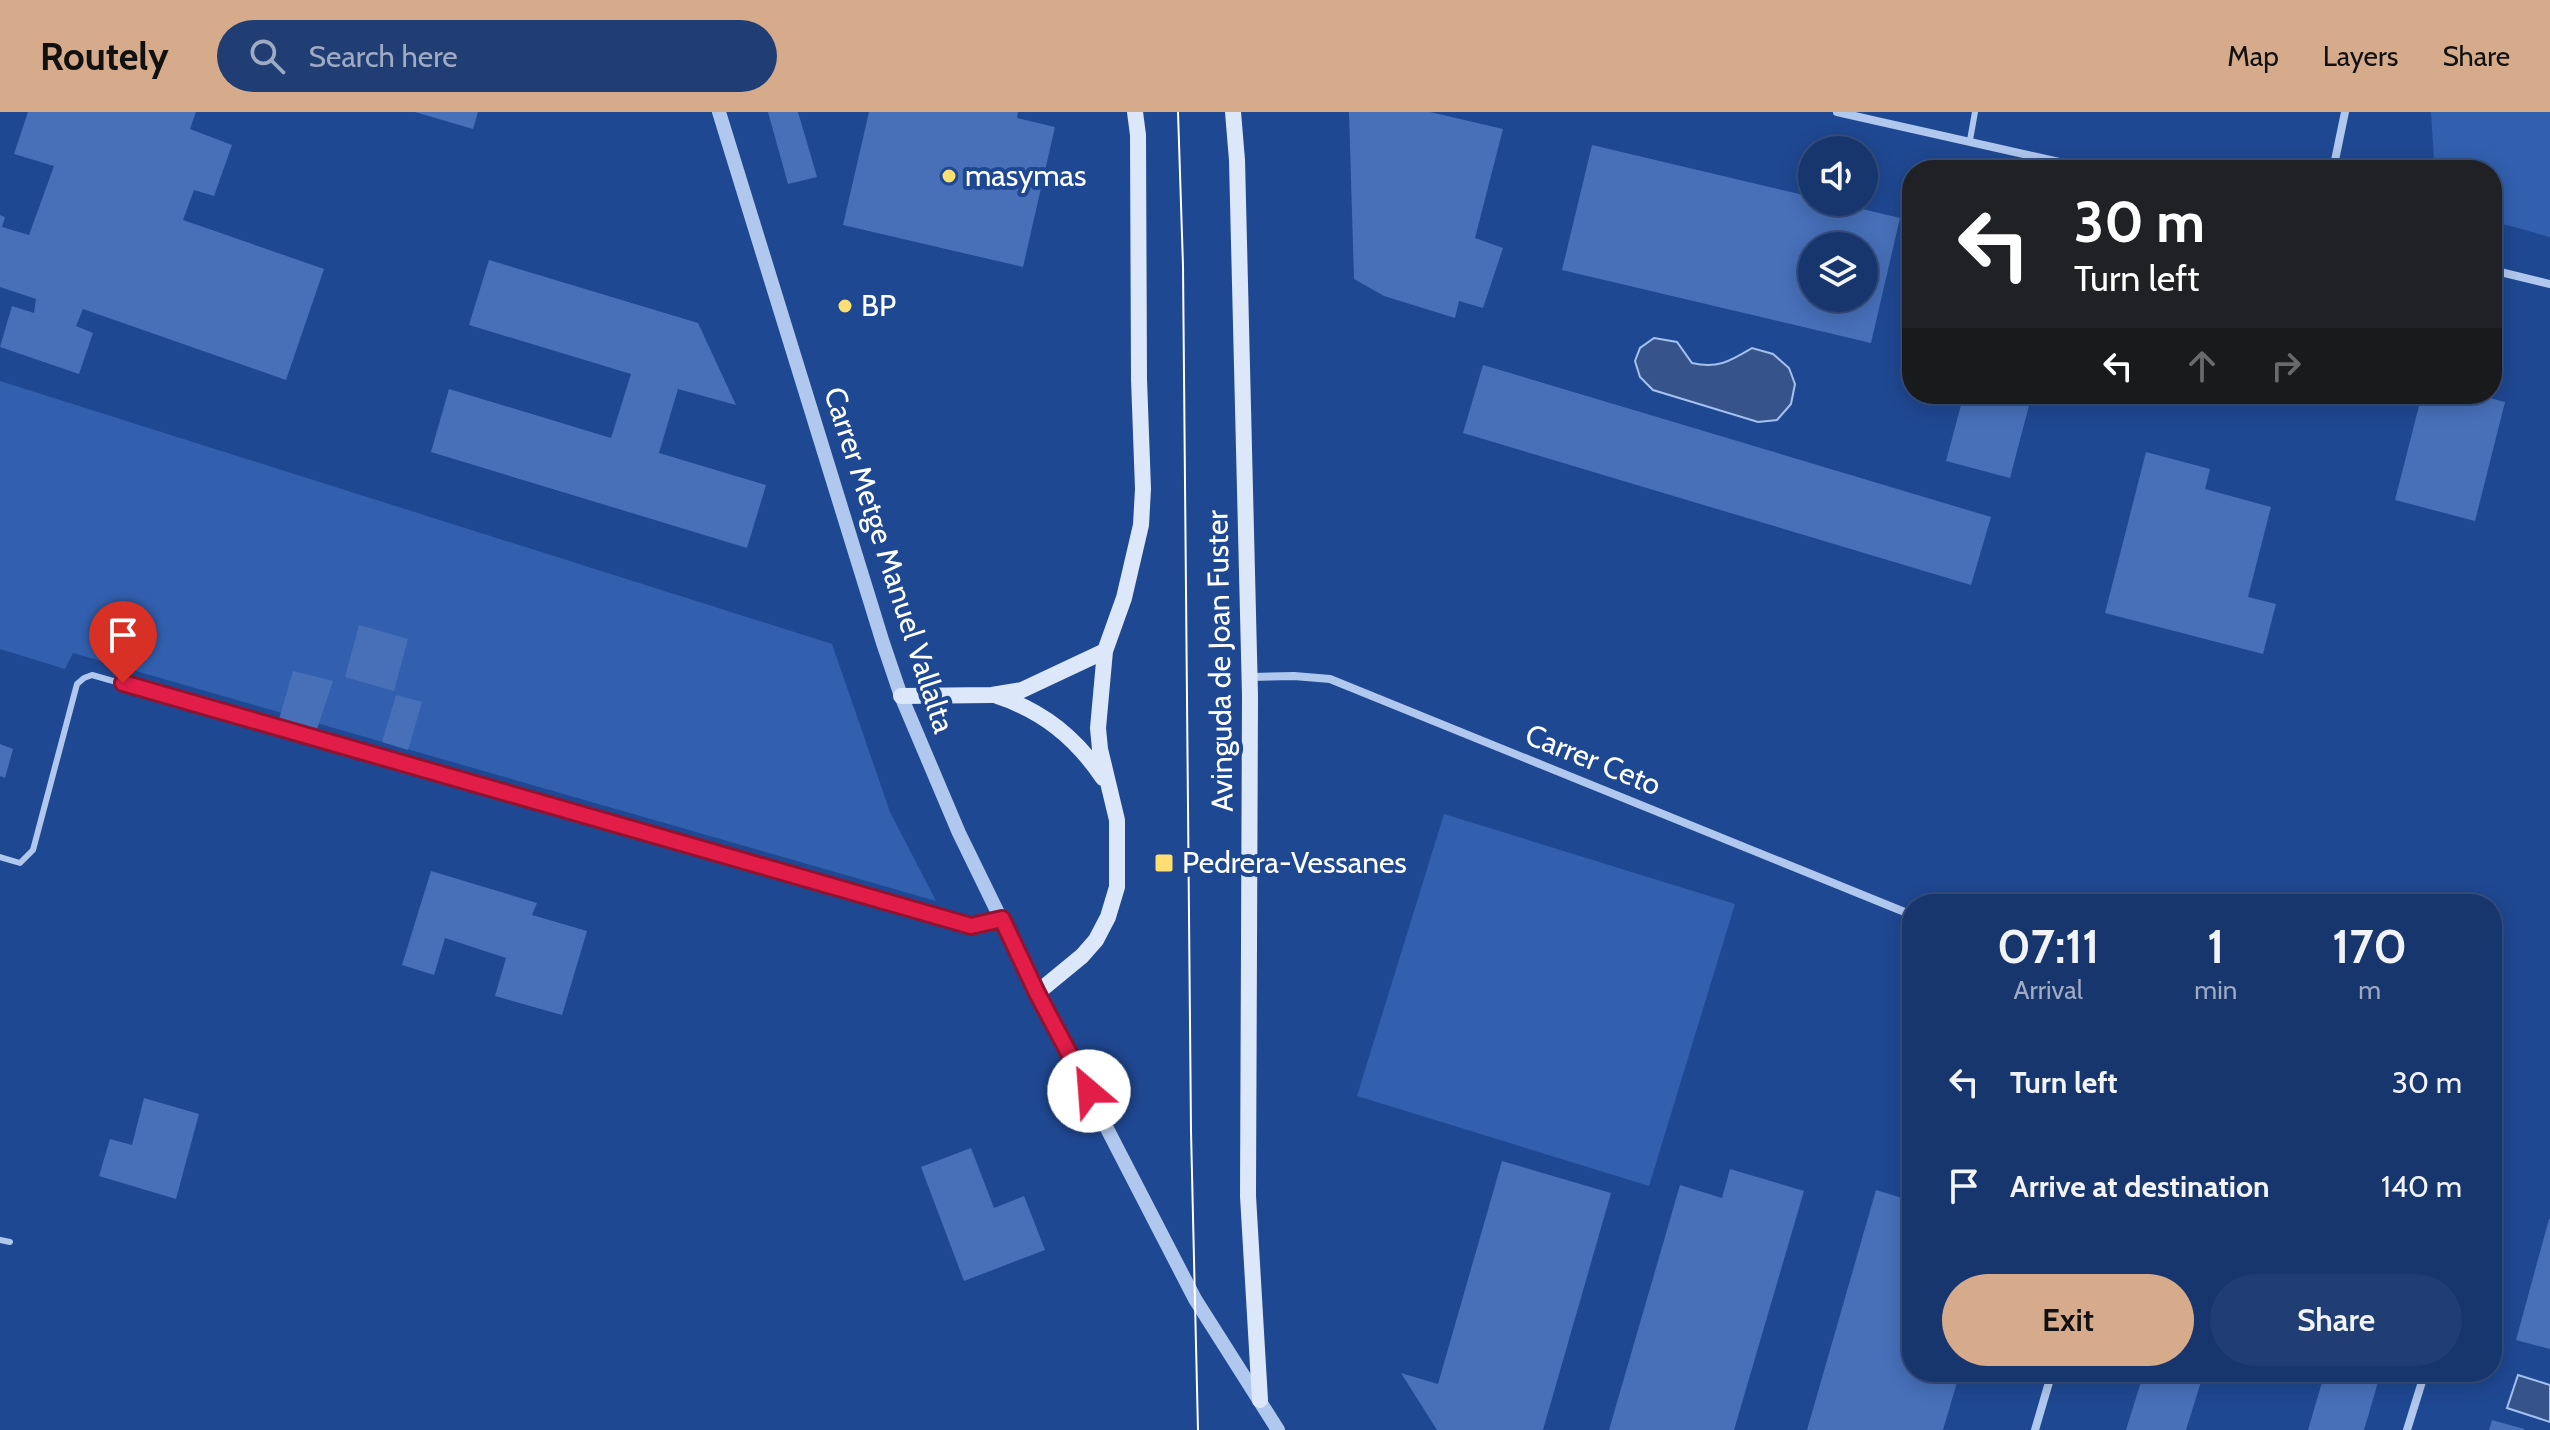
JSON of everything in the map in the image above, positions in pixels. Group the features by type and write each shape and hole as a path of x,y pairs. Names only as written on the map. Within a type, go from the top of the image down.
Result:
{"main road":[{"path":"1037,993 1082,956 1096,940 1108,917 1117,887 1117,820 1098,728 1105,651 1124,598 1141,525 1143,489 1135,112"},
{"name":"Avinguda de Joan Fuster","path":"1233,112 1237,160 1250,677 1248,1196 1260,1400"},
{"path":"901,696 992,695 1022,690 1105,651"},
{"path":"992,695 1023,705 1047,718 1079,747 1109,787"}],"street":[{"name":"Carrer Metge Manuel Vallalta","path":"719,112 878,628 901,696 959,833 1037,993 1195,1299 1278,1430"},
{"path":"1837,112 2053,160"},
{"path":"2335,160 2345,112"},
{"path":"2502,272 2550,284"},
{"name":"Carrer Ceto","path":"1250,677 1330,679 1902,911"},
{"path":"2035,1430 2049,1382"},
{"path":"2407,1430 2422,1382"}],"lane":[{"path":"1970,140 1975,112"},
{"path":"0,857 20,863 33,850 77,684 92,675 971,926 1002,919"},
{"path":"0,1240 10,1242"}],"shaded area":[{"path":"2431,112 2550,112 2550,237 2502,224 2502,160 2434,160"},
{"path":"1654,338 1677,342 1692,363 1701,365 1724,363 1752,348 1773,354 1789,368 1795,384 1791,404 1777,420 1758,422 1653,390 1640,377 1635,361 1640,348"},
{"path":"0,381 832,644 890,812 936,901 73,653 65,669 0,649"},
{"path":"1444,814 1735,904 1649,1186 1357,1096"},
{"path":"2518,1375 2550,1385 2550,1422 2507,1408"}],"building":[{"path":"28,112 196,112 190,129 232,145 214,196 194,190 183,220 324,269 286,380 83,309 76,326 93,333 79,374 0,347 12,306 34,313 36,299 0,287 0,215 5,217 2,227 29,235 54,166 14,154"},
{"path":"415,112 478,112 473,129"},
{"path":"768,112 798,112 817,177 788,184"},
{"name":"masymas","path":"869,112 1018,112 1017,118 1055,127 1023,267 843,225"},
{"path":"1349,112 1430,112 1503,129 1475,238 1503,248 1483,308 1459,301 1455,318 1384,296 1354,279"},
{"path":"1592,145 1798,194 1798,216 1878,216 1878,213 1900,218 1871,343 1562,270"},
{"path":"489,260 698,323 736,405 678,389 659,453 766,485 747,548 431,452 449,389 611,438 631,374 469,325"},
{"path":"1483,365 1991,517 1971,585 1463,433"},
{"path":"2505,402 2475,521 2395,500 2419,404"},
{"path":"1961,404 2029,404 2010,478 1946,461"},
{"path":"2146,452 2210,469 2205,489 2271,507 2248,597 2276,604 2263,654 2105,613"},
{"path":"359,625 408,639 394,691 345,677"},
{"path":"293,671 333,681 317,729 279,719"},
{"path":"396,695 422,702 408,750 382,742"},
{"path":"0,744 13,749 5,778 0,776"},
{"path":"431,871 537,903 532,915 587,931 562,1015 495,996 506,958 445,938 434,975 402,965"},
{"path":"144,1098 199,1114 176,1199 99,1176 110,1139 132,1145"},
{"path":"971,1148 994,1208 1024,1196 1045,1250 964,1281 921,1167"},
{"path":"1502,1161 1611,1193 1543,1430 1437,1430 1401,1373 1438,1384"},
{"path":"1730,1169 1804,1191 1734,1430 1609,1430 1680,1185 1722,1198"},
{"path":"1876,1190 1902,1198 1902,1382 1957,1382 1943,1430 1807,1430"},
{"path":"2550,1219 2550,1349 2516,1340"},
{"path":"2141,1382 2201,1382 2186,1430 2126,1430"},
{"path":"2322,1382 2378,1382 2364,1430 2308,1430"},
{"path":"2492,1420 2524,1429 2524,1430 2489,1430"}],"tram line":[{"path":"1178,112 1183,266 1191,1131 1198,1430"}],"place":[{"name":"masymas","path":"949,176"},
{"name":"BP","path":"845,306"},
{"name":"Pedrera-Vessanes","path":"1164,863"}],"route":[{"path":"123,683 971,926 1002,919 1089,1091"}]}
